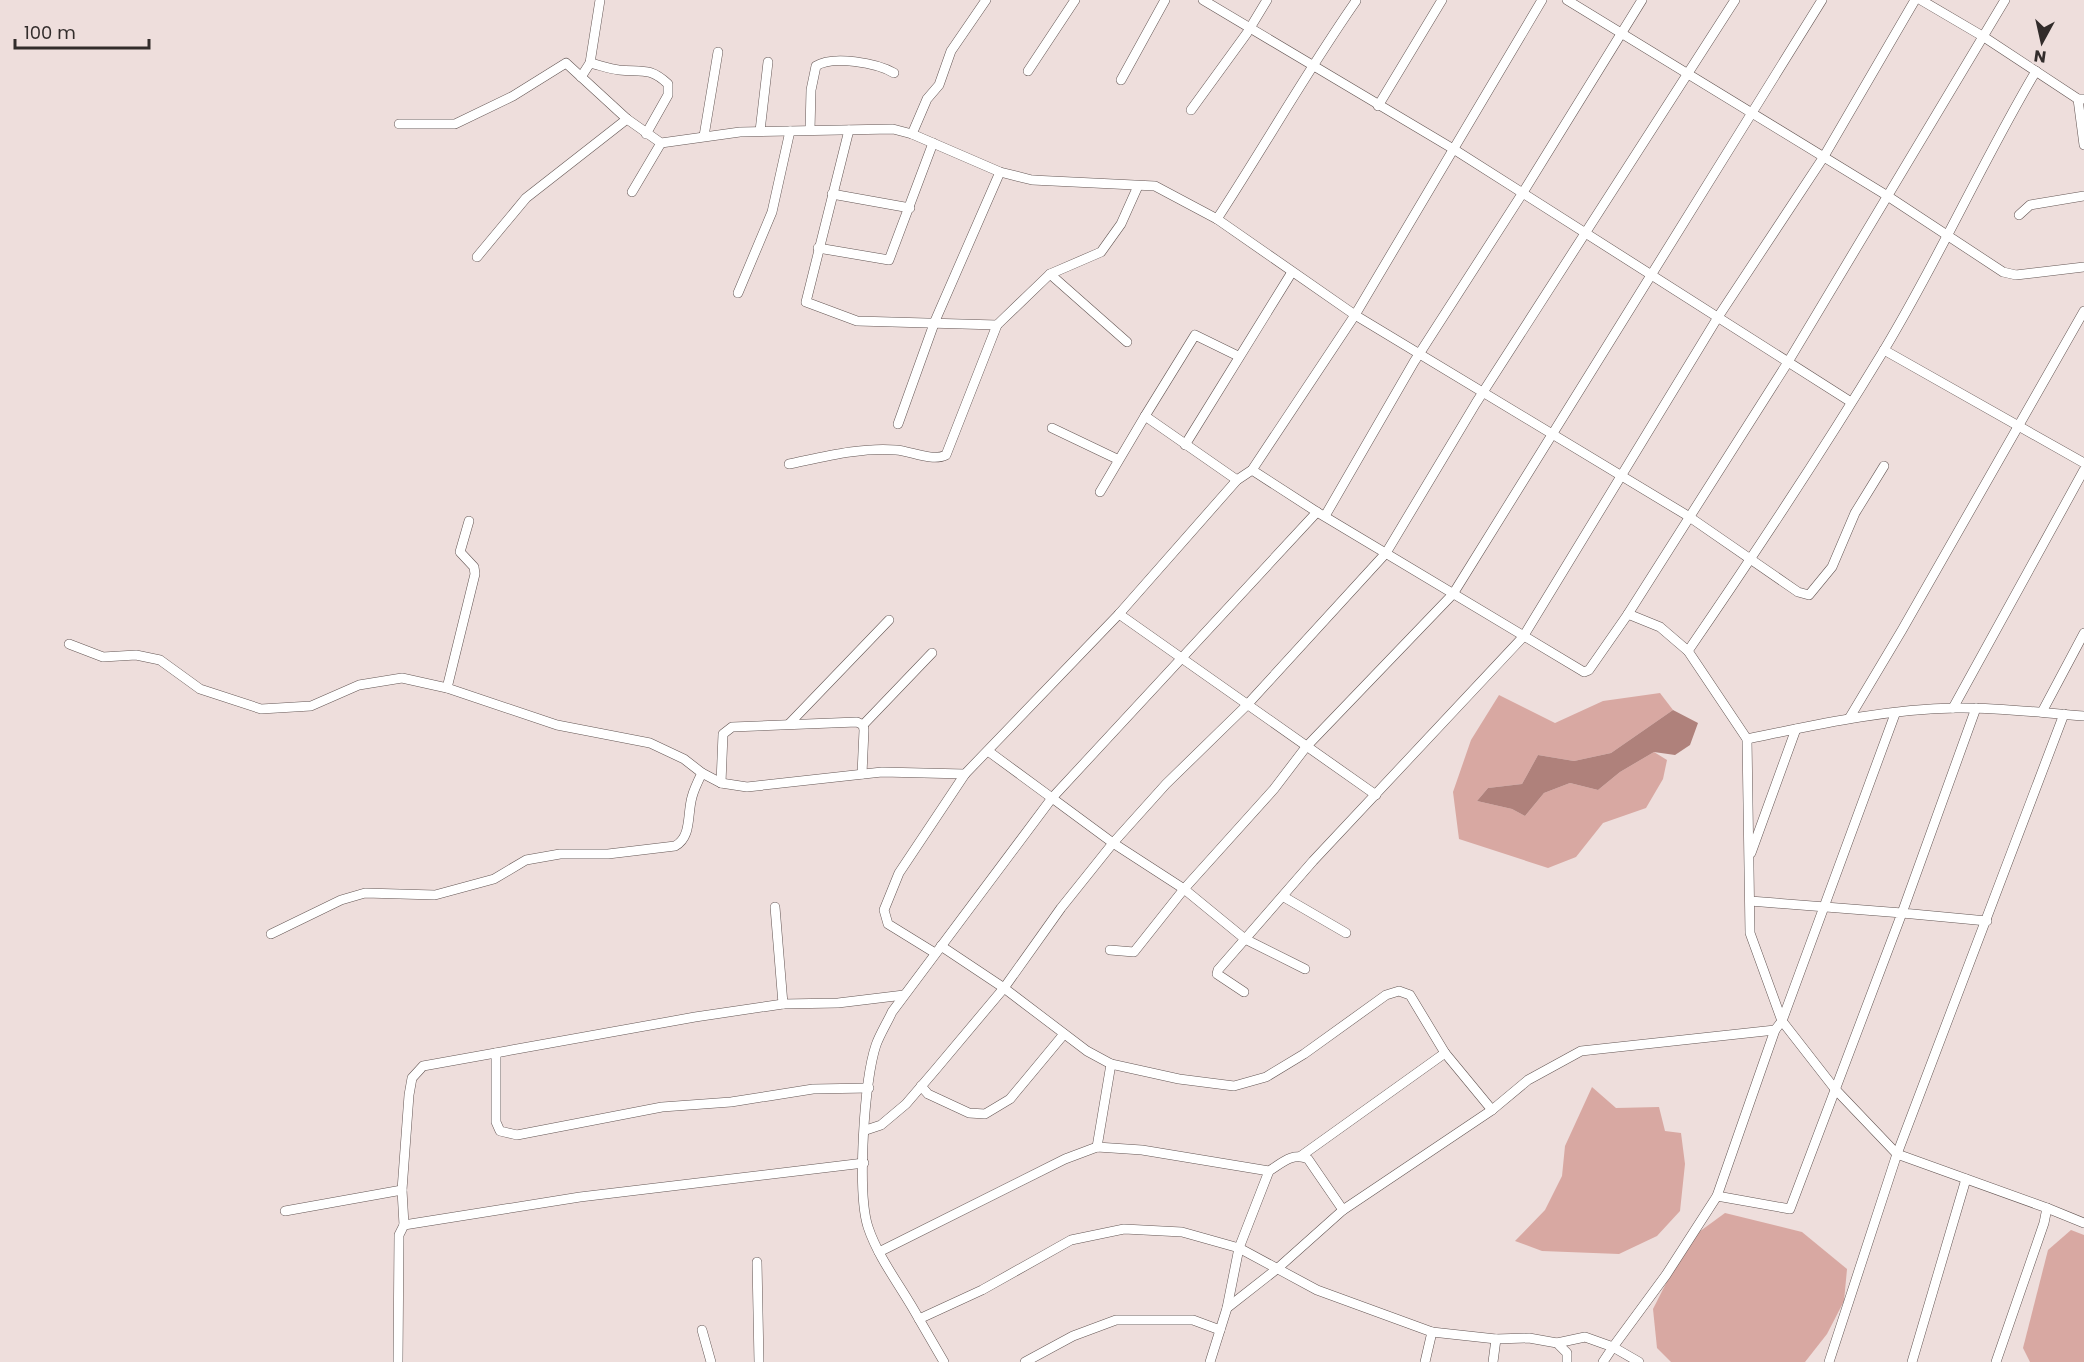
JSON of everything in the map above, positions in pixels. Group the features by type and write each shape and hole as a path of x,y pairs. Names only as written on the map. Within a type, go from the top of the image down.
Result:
{"street":[{"path":"581,77 590,63 600,0"},
{"path":"912,134 927,99 939,85 951,51 986,0"},
{"path":"1028,71 1075,0"},
{"path":"1121,80 1165,0"},
{"path":"1203,0 1455,150 1522,195 1586,233 1851,402"},
{"path":"1191,111 1250,29 1267,0"},
{"path":"1378,106 1442,0"},
{"path":"1491,1110 1445,1053 1410,995 1399,991 1386,995 1304,1054 1266,1077 1234,1086 1179,1079 1111,1064 1087,1051 1004,988 888,924 884,910 899,873 965,774 1119,614 1237,480 1252,470 1355,315 1542,0"},
{"path":"1567,0 1822,158 1886,195 2003,272 2016,274 2084,267"},
{"path":"944,1362 879,1252 867,1224 864,1163 869,1088 876,1046 892,1012 1052,798 1180,658 1321,514 1420,352 1522,195 1642,0"},
{"path":"866,1130 881,1125 921,1086 1004,988 1061,908 1113,843 1166,784 1246,706 1386,553 1482,393 1735,0"},
{"path":"1110,950 1134,952 1184,889 1274,789 1306,747 1453,594 1822,0"},
{"path":"1244,992 1217,974 1313,861 1523,637 1718,317 1822,158 1915,0"},
{"path":"1921,0 2081,99 2084,144"},
{"path":"1252,470 1523,637 1584,672 1589,670 1628,614 1688,516 1788,362 1886,195 2005,0"},
{"path":"1217,219 1271,137 1312,65 1356,1"},
{"path":"704,136 718,52"},
{"path":"760,131 768,62"},
{"path":"810,130 811,90 816,66 823,62 866,63 882,66 894,73"},
{"path":"399,124 455,124 513,96 566,63 627,118 661,143 760,131 893,129 912,134 1000,172 1032,180 1155,186 1217,219 1355,315 1420,352 1482,393 1688,516 1752,558 1785,585 1809,596 1832,567 1855,513 1884,466"},
{"path":"590,63 619,70 639,69 658,75 668,84 668,95 646,134"},
{"path":"1688,651 1752,558 1884,350 1948,237 1993,143 2036,71"},
{"path":"477,257 526,198 627,118"},
{"path":"849,130 806,302 857,321 935,321 997,325"},
{"path":"738,293 772,212 790,131"},
{"path":"632,192 661,143"},
{"path":"818,248 890,260 933,143"},
{"path":"898,424 935,321 1000,172"},
{"path":"789,464 855,452 896,450 935,458 946,455 997,325 1050,274 1101,252 1121,224 1138,186"},
{"path":"832,194 910,208"},
{"path":"2019,215 2036,204 2084,196"},
{"path":"1185,446 1238,356 1292,272"},
{"path":"1050,274 1127,342"},
{"path":"1850,717 2084,311"},
{"path":"1100,492 1117,459 1195,335 1238,356"},
{"path":"1884,350 2017,425 2082,458"},
{"path":"1145,416 1237,480"},
{"path":"1052,428 1117,459"},
{"path":"1953,708 2084,470"},
{"path":"447,688 475,574 474,567 460,552 469,521"},
{"path":"1119,614 1246,706 1376,795"},
{"path":"1628,614 1660,627 1688,651 1747,739 1750,933 1782,1020 1834,1089 1897,1154 2084,1223"},
{"path":"789,724 889,620"},
{"path":"2042,712 2084,633"},
{"path":"69,644 104,657 135,655 160,660 200,689 261,709 311,706 359,685 402,678 447,688 556,725 650,743 684,759 702,773 721,783 747,787 862,774 965,774"},
{"path":"862,774 863,725 932,653"},
{"path":"1747,739 1850,717 1953,708 2084,716"},
{"path":"1718,1196 1790,1209 1902,913 1976,708"},
{"path":"1603,1362 1666,1275 1718,1196 1775,1030 1782,1020 1894,714"},
{"path":"1829,1362 1897,1154 2064,714"},
{"path":"721,783 723,734 726,729 789,724 858,722 863,725"},
{"path":"1749,858 1796,729"},
{"path":"988,751 1113,843 1184,889 1245,939 1305,969"},
{"path":"271,934 341,900 365,893 435,895 494,879 526,860 560,854 608,854 675,846 683,842 692,796 702,773"},
{"path":"1284,897 1346,933"},
{"path":"1750,900 1987,921"},
{"path":"775,907 783,1004"},
{"path":"398,1362 399,1235 404,1225 402,1190 412,1078 423,1066 695,1017 783,1004 838,1003 904,995"},
{"path":"1227,1308 1278,1268 1343,1210 1491,1110 1528,1080 1581,1051 1775,1030"},
{"path":"921,1086 928,1094 969,1113 985,1114 1010,1100 1064,1034"},
{"path":"496,1053 496,1122 500,1131 506,1134 545,1131 588,1120 662,1107 731,1102 813,1089 869,1088"},
{"path":"1301,1156 1445,1053"},
{"path":"1097,1147 1111,1064"},
{"path":"879,1252 1065,1159 1097,1147 1142,1150 1269,1171"},
{"path":"1210,1362 1227,1308 1239,1248 1269,1171 1292,1156 1308,1159 1343,1210"},
{"path":"404,1225 580,1197 864,1163"},
{"path":"1912,1362 1966,1179"},
{"path":"285,1211 402,1190"},
{"path":"1996,1362 2044,1223 2047,1208"},
{"path":"919,1319 982,1290 1071,1240 1124,1229 1182,1232 1239,1248 1317,1290 1432,1332 1496,1339 1529,1338 1557,1343 1586,1337 1613,1347 1639,1362"},
{"path":"757,1263 759,1362"},
{"path":"1025,1362 1074,1336 1116,1320 1193,1320 1220,1330"},
{"path":"702,1330 711,1362"},
{"path":"1425,1362 1432,1332"},
{"path":"1493,1362 1496,1339"},
{"path":"1557,1343 1567,1353 1567,1362"}],"shaded area":[{"path":"1660,693 1673,710 1611,753 1574,761 1538,755 1522,784 1488,788 1477,801 1512,809 1525,816 1544,793 1570,783 1598,790 1620,772 1654,752 1667,760 1663,779 1646,808 1603,823 1576,857 1548,868 1459,839 1453,792 1471,740 1499,695 1555,723 1603,701"},
{"path":"1673,710 1698,723 1690,745 1675,755 1654,752 1620,772 1598,790 1570,783 1544,793 1525,816 1512,809 1477,801 1488,788 1522,784 1538,755 1574,761 1611,753"},
{"path":"1592,1087 1616,1108 1659,1107 1665,1131 1681,1133 1685,1164 1680,1211 1657,1236 1619,1254 1542,1251 1515,1241 1545,1210 1562,1176 1565,1146"},
{"path":"1725,1213 1802,1232 1847,1269 1844,1301 1827,1334 1805,1362 1671,1362 1657,1348 1653,1309 1688,1240"},
{"path":"2071,1230 2084,1235 2084,1362 2030,1362 2023,1348 2048,1250"}]}
